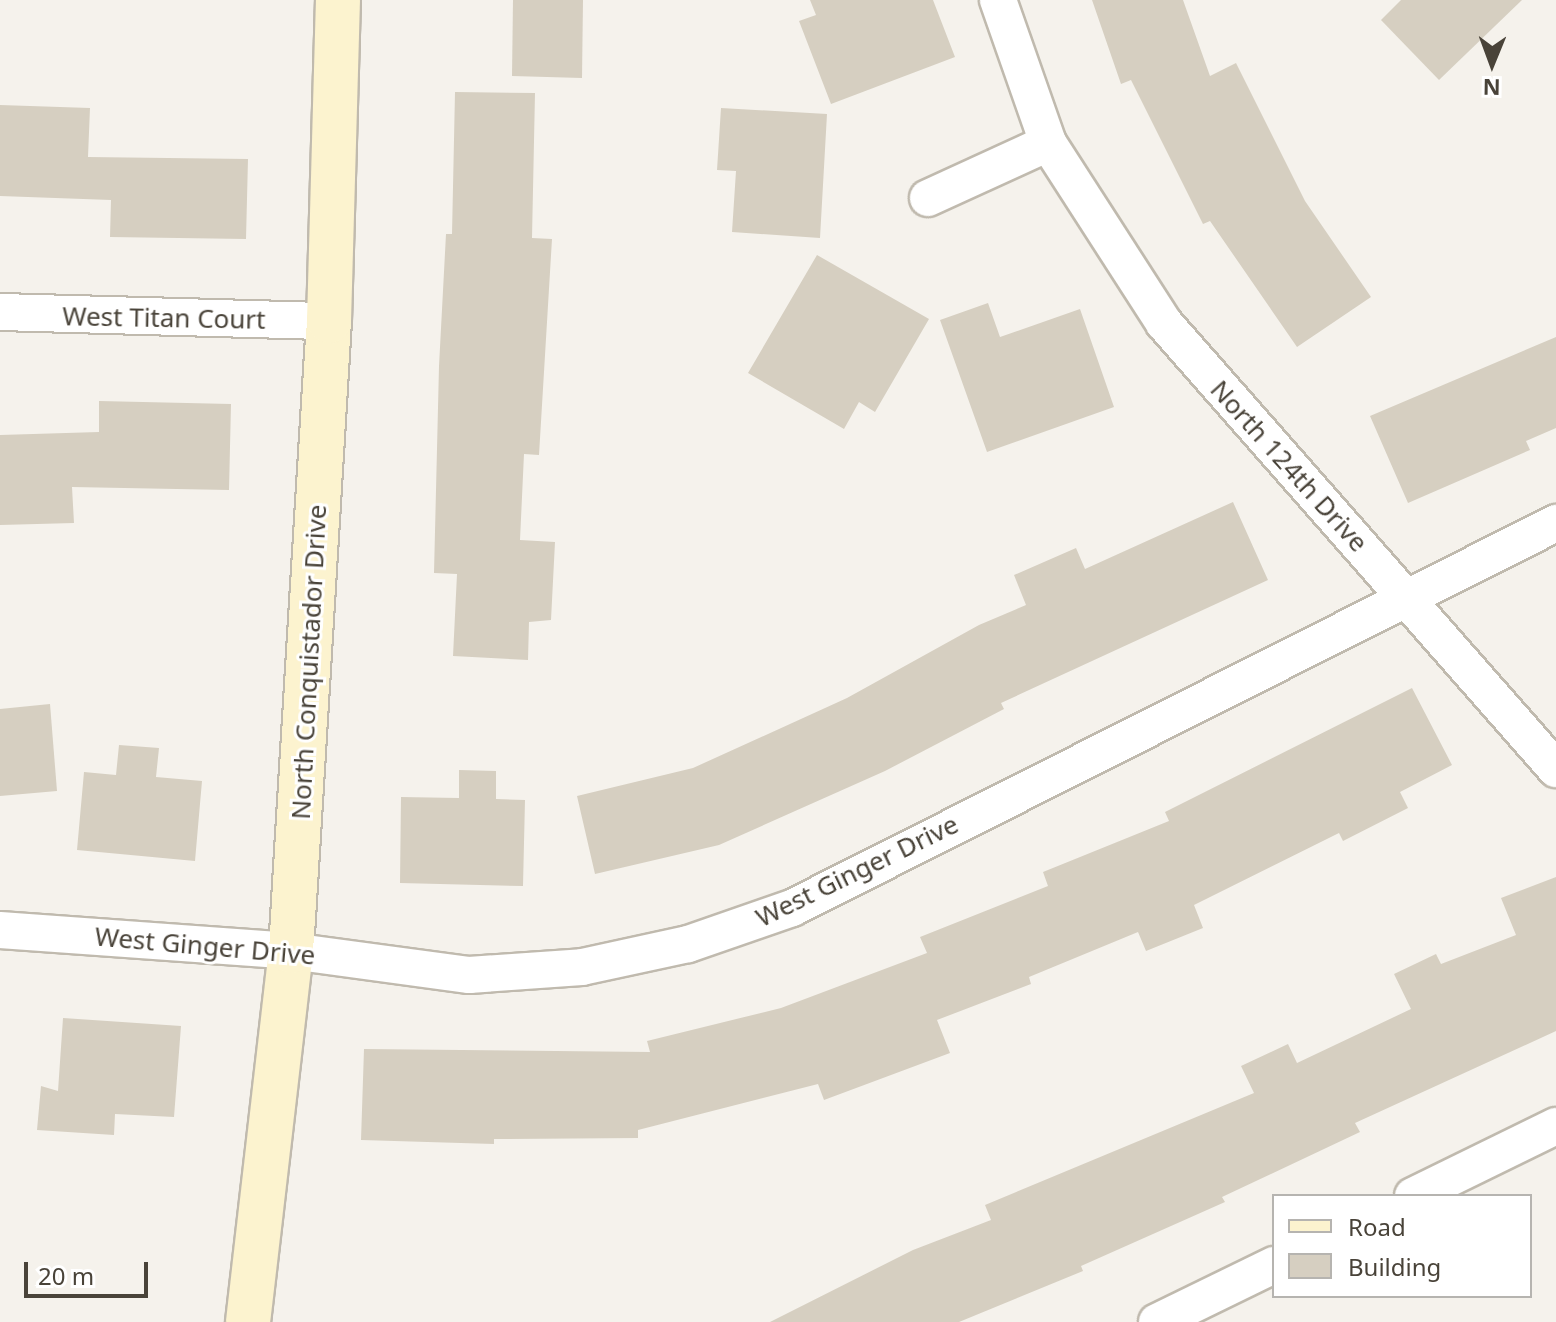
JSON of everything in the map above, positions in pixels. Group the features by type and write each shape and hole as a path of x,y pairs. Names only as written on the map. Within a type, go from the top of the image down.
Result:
{"street":[{"name":"North Conquistador Drive","path":"248,1322 291,951 329,321 338,0"},
{"name":"North 124th Drive","path":"998,0 1048,143 1164,323 1254,430 1406,595 1556,769"},
{"path":"928,198 1048,143"},
{"name":"West Titan Court","path":"0,312 329,321"},
{"name":"West Ginger Drive","path":"0,930 291,951 469,975 582,967 688,944 792,908 1406,595 1556,523"},
{"path":"1417,1194 1556,1126"},
{"path":"1157,1322 1272,1266"}],"building":[{"path":"513,0 583,0 582,78 512,76"},
{"path":"810,0 933,0 955,57 831,104 799,21 816,15"},
{"path":"1092,0 1183,0 1210,76 1236,63 1305,201 1371,297 1297,347 1210,221 1203,224 1131,80 1121,84"},
{"path":"1401,0 1522,0 1439,80 1381,20"},
{"path":"455,92 535,93 532,238 552,239 539,455 524,454 520,540 555,542 551,620 529,622 528,660 453,656 457,574 434,573 439,366 446,234 452,234"},
{"path":"0,105 90,108 88,157 248,159 246,239 110,237 111,200 0,196"},
{"path":"721,108 827,114 820,238 732,232 736,171 717,170"},
{"path":"817,255 929,319 875,412 859,402 844,429 748,373"},
{"path":"988,303 1000,337 1080,309 1114,407 987,452 940,320"},
{"path":"1556,337 1556,428 1526,441 1530,450 1408,503 1370,416"},
{"path":"99,401 231,404 229,490 72,487 74,523 0,525 0,435 99,432"},
{"path":"1233,502 1268,580 1001,703 1004,709 885,771 719,845 595,874 577,796 693,768 847,698 979,625 1026,605 1014,575 1076,548 1085,569"},
{"path":"1412,688 1452,765 1400,792 1408,808 1343,841 1339,833 1194,905 1203,928 1146,951 1138,932 1029,977 1031,984 937,1020 950,1053 824,1100 818,1084 638,1130 638,1138 494,1139 494,1144 361,1140 364,1049 650,1052 647,1041 781,1008 927,953 920,937 1048,886 1043,872 1169,821 1165,812"},
{"path":"50,704 57,791 0,796 0,709"},
{"path":"119,745 159,748 156,777 202,781 195,861 77,850 84,772 116,775"},
{"path":"459,770 496,771 496,799 525,800 523,886 400,883 401,797 459,798"},
{"path":"1556,877 1556,1031 1355,1123 1360,1132 1222,1197 1225,1202 1081,1266 1083,1271 959,1322 770,1322 913,1250 991,1220 985,1205 1254,1093 1241,1066 1288,1044 1297,1063 1411,1009 1394,974 1436,954 1441,964 1516,935 1501,898"},
{"path":"63,1018 181,1026 174,1117 115,1114 114,1135 37,1130 41,1086 58,1091"}]}
